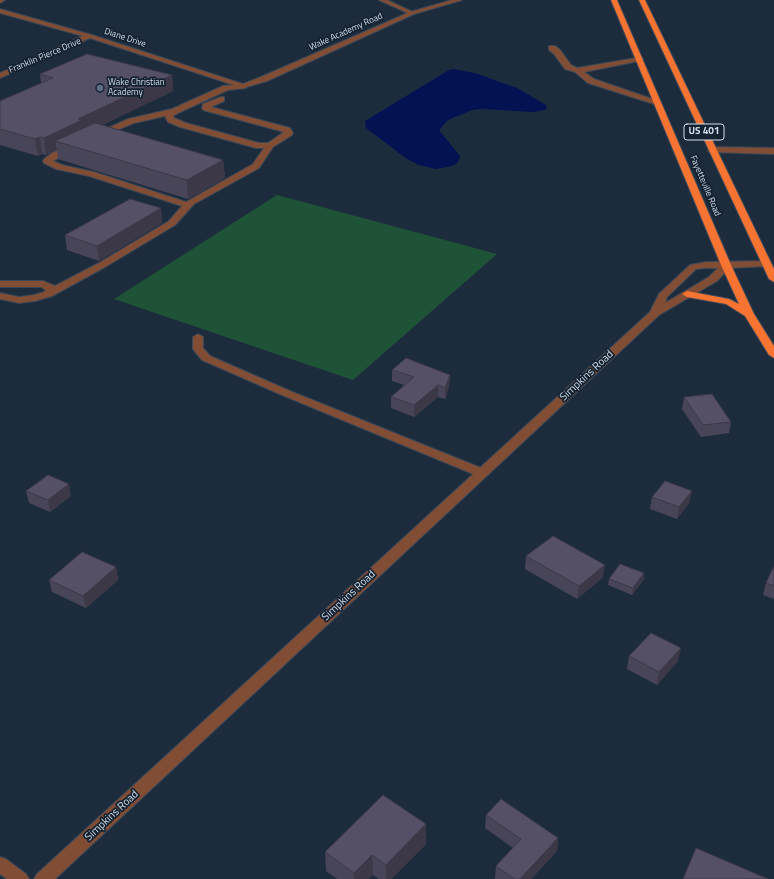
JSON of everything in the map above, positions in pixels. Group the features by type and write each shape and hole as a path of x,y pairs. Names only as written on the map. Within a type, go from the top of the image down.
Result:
{"highway":[{"name":"Fayetteville Road","path":"614,0 726,265 749,314 774,355"},
{"name":"Fayetteville Road","path":"642,0 774,279"},
{"path":"686,294 729,302 749,314"}],"street":[{"path":"382,0 412,13"},
{"name":"Wake Academy Road","path":"92,138 131,121 175,111 226,88 240,86 264,79 412,13 459,0"},
{"name":"Diane Drive","path":"0,10 90,36 240,86"},
{"name":"Franklin Pierce Drive","path":"0,76 90,36"},
{"path":"552,48 557,52 568,67 591,81 657,102"},
{"path":"575,70 639,59"},
{"path":"0,296 19,300 35,298 48,294 102,265 172,223 188,205 256,166 270,145 289,133 287,130 206,108 206,106 237,91 240,86"},
{"path":"175,111 169,116 171,120 183,125 258,146 270,145"},
{"path":"80,143 55,155 48,161 59,167 91,174 188,205"},
{"path":"712,150 774,151"},
{"name":"Simpkins Road","path":"655,313 663,296 694,268 726,265 766,264"},
{"name":"Simpkins Road","path":"43,879 655,313 713,279 726,265"},
{"path":"0,284 43,284 52,289 48,294"},
{"path":"198,338 198,349 206,358 286,393 482,473"},
{"path":"0,864 20,879"}],"green space":[{"path":"277,195 497,254 353,380 114,299"}],"shaded area":[{"path":"453,69 475,73 517,88 546,105 547,108 545,110 533,112 481,109 472,110 448,120 439,130 460,156 456,164 436,169 419,165 407,159 366,128 365,121"}],"building":[{"path":"87,54 172,75 78,119 82,120 44,138 40,137 35,139 0,129 0,101 53,78 40,74"},
{"path":"95,123 223,160 187,180 55,141"},
{"path":"130,199 161,208 97,246 65,235"},
{"path":"406,358 450,375 445,388 438,385 414,405 391,397 414,377 392,370"},
{"path":"712,394 731,422 703,425 684,397"},
{"path":"48,475 69,484 48,500 26,491"},
{"path":"665,481 692,491 679,507 652,497"},
{"path":"553,536 605,565 579,586 526,556"},
{"path":"82,552 116,567 83,596 49,580"},
{"path":"620,564 644,573 633,588 609,579"},
{"path":"774,566 774,586 766,583"},
{"path":"651,633 681,648 659,672 629,656"},
{"path":"383,795 426,824 386,865 372,855 354,873 325,852"},
{"path":"501,799 558,838 520,879 515,879 496,866 521,839 486,815"},
{"path":"696,848 768,879 683,879"}],"place":[{"name":"Wake Christian Academy","path":"100,88"}]}
